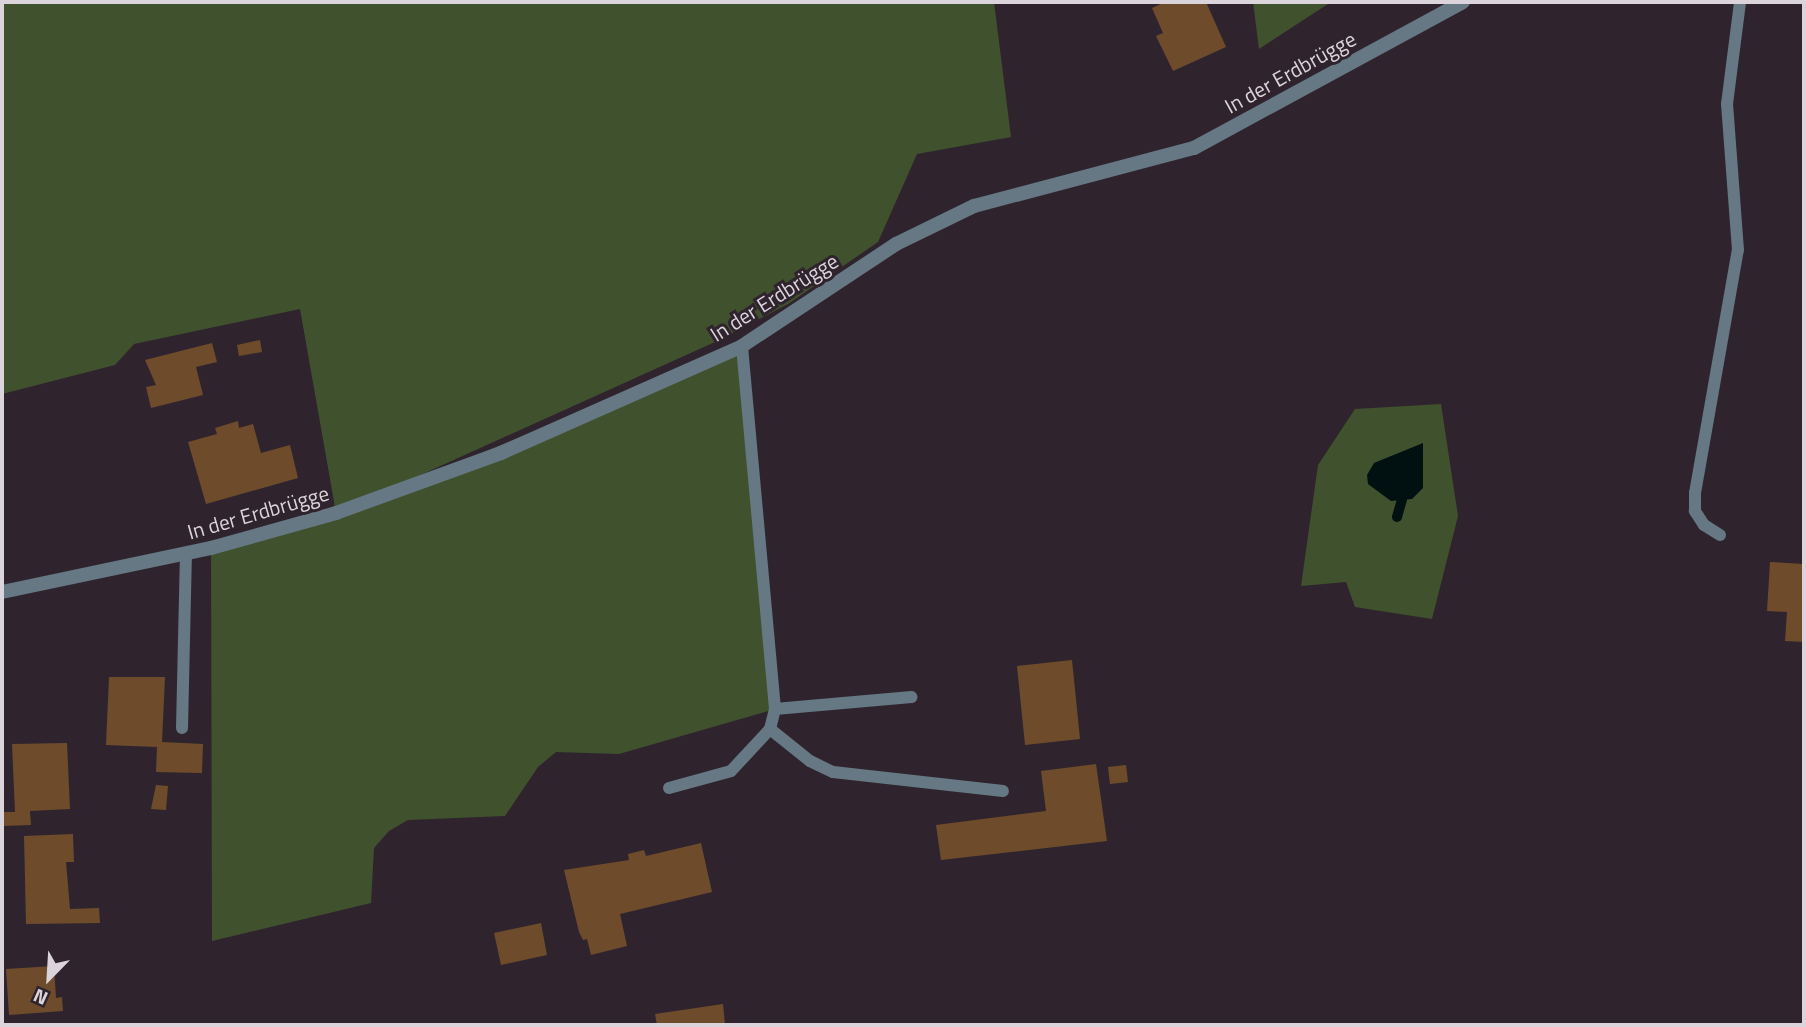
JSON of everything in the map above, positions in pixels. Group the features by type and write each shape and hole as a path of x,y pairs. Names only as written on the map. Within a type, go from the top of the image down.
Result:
{"street":[{"name":"In der Erdbrügge","path":"2,592 186,555 336,513 489,457 741,346 896,244 963,212 1195,148 1463,2"}],"lane":[{"path":"1720,536 1703,525 1695,510 1695,493 1738,250 1727,104 1740,2"},
{"path":"669,788 731,771 770,729 775,709 741,346"},
{"path":"182,728 186,555"},
{"path":"775,709 911,696"},
{"path":"770,729 810,761 834,772 1003,791"}],"green space":[{"path":"2,2 994,2 1011,137 917,154 878,242 788,304 715,342 352,506 742,346 775,709 619,754 556,752 538,767 505,816 408,820 389,831 374,848 371,903 212,941 211,548 336,513 300,309 134,344 115,365 2,394"},
{"path":"1253,2 1331,2 1259,49"},
{"path":"1441,404 1458,516 1432,619 1355,607 1346,582 1301,586 1318,465 1355,409"}],"shaded area":[{"path":"1423,443 1423,488 1412,499 1391,501 1368,484 1367,475 1374,463"}],"building":[{"path":"1165,2 1206,2 1226,47 1173,71 1156,36 1163,33 1152,8"},
{"path":"260,340 262,352 239,356 237,345"},
{"path":"212,343 217,362 196,367 203,395 151,408 146,387 156,385 145,360"},
{"path":"238,421 239,428 253,424 261,453 290,445 298,478 206,504 188,442 217,434 215,428"},
{"path":"1770,562 1804,564 1804,642 1785,641 1787,612 1767,611"},
{"path":"1072,660 1080,739 1025,745 1017,666"},
{"path":"109,677 165,677 162,742 203,744 202,773 156,772 157,747 106,745"},
{"path":"67,743 70,809 30,811 31,825 2,826 2,812 15,812 12,744"},
{"path":"1096,764 1107,841 941,860 936,825 1046,811 1041,771"},
{"path":"1126,765 1128,782 1110,784 1108,767"},
{"path":"156,785 168,786 166,810 151,809"},
{"path":"73,834 74,862 66,862 70,909 99,908 100,923 26,924 24,836"},
{"path":"701,843 712,892 620,914 627,946 591,955 587,939 583,940 579,932 564,870 629,860 628,854 644,850 646,856"},
{"path":"541,923 547,955 501,965 494,933"},
{"path":"54,966 56,998 62,997 63,1011 9,1015 6,969"},
{"path":"723,1004 725,1025 657,1025 655,1014"}],"waterway":[{"path":"1397,517 1402,500"}]}
